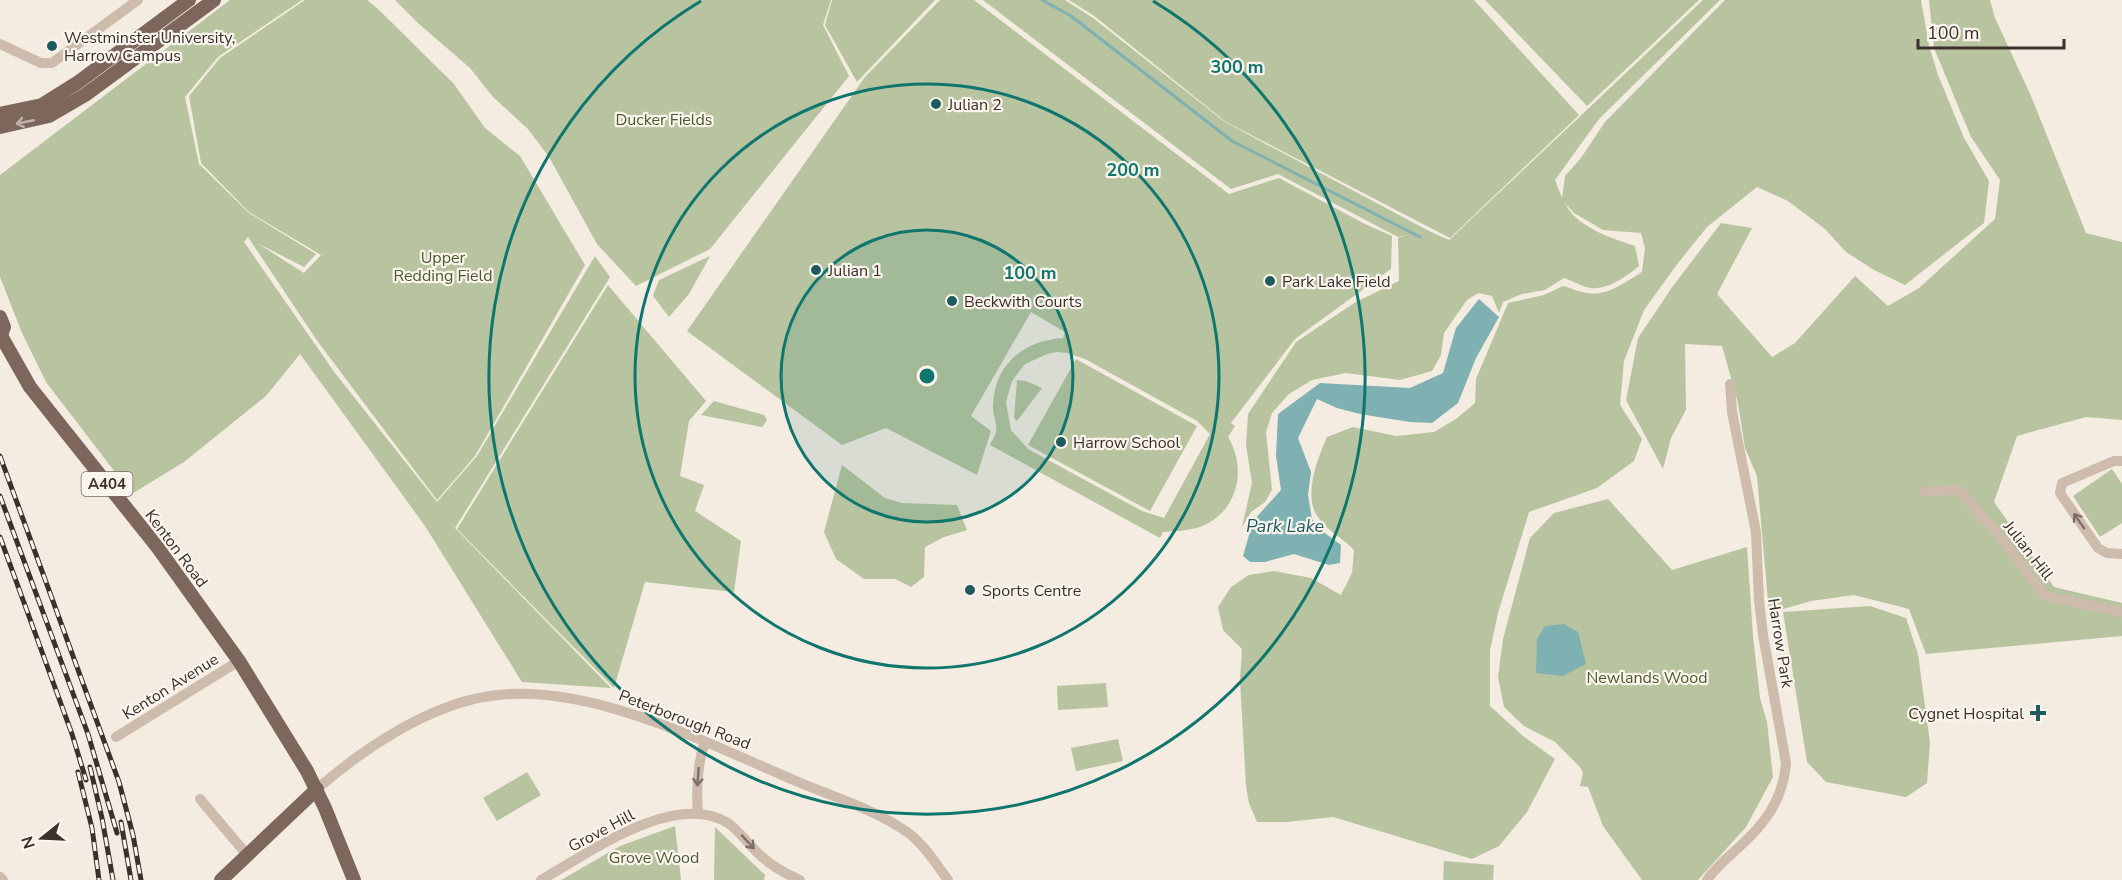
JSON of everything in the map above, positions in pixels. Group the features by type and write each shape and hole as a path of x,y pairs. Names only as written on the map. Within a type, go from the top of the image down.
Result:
{"main road":[{"path":"0,114 42,105 77,83 189,0"},
{"path":"0,127 50,116 85,95 214,0"},
{"name":"Kenton Road","path":"0,317 4,327 0,334 30,387 158,548 239,662 302,762 316,789"},
{"name":"Peterborough Road","path":"220,880 248,856 316,789"},
{"name":"A404","path":"316,789 354,880"}],"street":[{"path":"0,44 41,63 52,63 138,0"},
{"name":"Harrow Park","path":"1707,880 1712,872 1746,840 1776,804 1784,781 1786,763 1760,612 1756,532 1732,412 1730,384"},
{"path":"2122,461 2114,461 2062,483 2060,493 2098,548 2106,553 2122,554"},
{"name":"Julian Hill","path":"1925,492 1958,489 2001,538 2045,596 2122,612"},
{"name":"Kenton Avenue","path":"116,737 239,662"},
{"name":"Peterborough Road","path":"316,789 376,745 412,723 452,705 490,696 559,695 626,712 705,741 890,821 916,840 948,880"},
{"path":"698,814 698,776 700,756 705,741"},
{"path":"200,799 248,856"},
{"name":"Grove Hill","path":"541,880 611,838 643,824 681,815 698,814 713,816 729,824 760,856 800,880"}],"green space":[{"name":"Upper Redding Field","path":"230,0 302,0 218,57 185,97 199,164 249,213 316,254 304,267 257,243 304,273 321,255 249,212 201,163 189,96 220,58 305,0 367,0 454,84 485,128 520,156 585,265 475,456 437,500 318,342 248,237 244,242 335,373 437,502 477,456 595,256 610,277 455,528 611,688 522,682 425,526 300,354 266,396 184,462 130,495 126,491 128,489 46,382 22,333 0,277 0,175"},
{"name":"Ducker Fields","path":"395,0 831,0 823,25 849,76 710,249 636,286 597,244 549,157 528,129 493,97 470,68"},
{"path":"832,0 935,0 857,82 825,25"},
{"path":"940,0 974,0 1229,194 1279,178 1392,236 1391,269 1295,339 1231,423 1235,426 1228,437 1234,450 1238,476 1230,501 1223,512 1200,527 1163,532 1160,538 990,445 996,429 993,408 995,390 1006,366 1024,349 1049,340 1063,338 1065,332 1031,312 971,416 991,431 977,475 886,428 842,445 687,331 865,77","holes":["1067,353 1085,359 1197,421 1210,434 1164,518 1142,511 1028,449 1011,430 1006,402 1012,381 1025,364 1047,354"]},
{"path":"983,0 1065,0 1093,18 1225,122 1449,240 1703,0 1720,0 1599,119 1555,180 1562,198 1565,176 1581,158 1605,122 1725,0 1921,0 1929,46 1938,75 1964,138 1989,181 1984,223 1905,285 1874,270 1846,252 1825,229 1788,201 1757,187 1707,227 1644,310 1624,361 1620,405 1642,439 1634,461 1597,488 1529,512 1498,613 1490,650 1490,706 1523,736 1555,759 1527,812 1499,846 1472,859 1333,817 1287,822 1257,822 1249,803 1246,786 1240,680 1242,649 1223,630 1218,607 1231,587 1249,575 1274,571 1311,578 1341,595 1352,573 1354,550 1319,519 1311,496 1316,465 1327,437 1353,427 1396,436 1434,432 1456,419 1475,403 1476,379 1508,303 1544,295 1563,286 1595,294 1616,287 1642,272 1645,248 1641,233 1603,230 1574,213 1565,203 1577,219 1595,231 1635,246 1639,266 1617,282 1604,287 1591,288 1564,278 1545,290 1522,294 1503,302 1499,313 1492,296 1478,293 1467,300 1444,333 1441,355 1432,371 1400,380 1346,373 1312,380 1289,394 1272,413 1266,432 1272,490 1265,502 1251,512 1242,527 1252,483 1246,445 1248,414 1296,342 1354,303 1399,281 1398,238 1407,235 1398,237 1278,174 1231,189"},
{"path":"1069,0 1474,0 1579,115 1450,238 1226,122 1093,15"},
{"path":"1485,0 1699,0 1587,106"},
{"path":"1929,0 1990,0 1995,18 2031,96 2086,233 2122,242 2122,420 2086,417 2017,436 1994,502 2054,587 2122,603 2122,636 1926,654 1909,609 1854,595 1811,601 1769,613 1757,476 1745,448 1738,403 1722,346 1685,344 1686,410 1671,438 1663,469 1626,400 1638,338 1673,286 1721,223 1752,228 1717,294 1772,357 1795,343 1855,276 1888,306 1919,288 1995,219 2000,180 1971,137 1934,48"},
{"path":"710,256 689,294 669,317 653,296 659,280"},
{"path":"608,285 706,401 689,421 680,476 704,485 695,511 741,541 734,592 645,582 614,688 457,529"},
{"path":"1076,359 1197,426 1150,511 1028,445"},
{"path":"1017,380 1042,388 1017,421 1014,418"},
{"path":"714,401 764,415 767,420 762,427 701,415"},
{"path":"842,465 885,498 902,503 957,505 967,530 944,537 925,547 924,577 911,587 895,579 864,579 836,559 824,532"},
{"path":"2112,469 2122,484 2122,523 2100,537 2073,496"},
{"name":"Newlands Wood","path":"1608,499 1672,570 1747,547 1760,698 1767,722 1773,777 1746,827 1698,880 1642,880 1603,826 1588,787 1580,786 1583,773 1580,767 1555,742 1524,726 1504,707 1498,677 1503,639 1530,538 1554,513"},
{"path":"1870,606 1906,618 1918,654 1930,743 1927,783 1906,797 1826,782 1807,762 1783,612"},
{"path":"1106,683 1108,707 1058,710 1057,686"},
{"path":"1118,739 1123,761 1076,771 1071,748"},
{"path":"527,772 541,795 497,821 483,798"},
{"name":"Grove Wood","path":"675,826 681,880 561,880 620,846"},
{"name":"Grove Wood","path":"715,827 765,875 764,880 714,880"},
{"path":"1444,861 1494,865 1493,880 1443,880"}],"water":[{"name":"Park Lake","path":"1479,299 1499,317 1476,358 1458,403 1432,423 1360,414 1337,408 1317,399 1298,438 1311,472 1308,495 1312,519 1326,534 1341,545 1340,563 1329,565 1294,554 1265,562 1250,562 1243,556 1253,521 1281,490 1276,456 1278,414 1320,383 1410,388 1443,373 1456,328"},
{"path":"1564,624 1578,632 1586,664 1563,676 1536,673 1537,639 1545,626"}],"waterway":[{"path":"1042,0 1071,16 1232,141 1420,237"}],"railway":[{"path":"0,456 119,782 133,835 141,880"},
{"path":"0,496 88,734 117,833"},
{"path":"0,537 72,734 86,780"},
{"path":"90,767 113,880"},
{"path":"78,772 92,828 99,880"},
{"path":"121,822 131,880"}],"place":[{"name":"Westminster University, Harrow Campus","path":"52,46"},
{"name":"Julian 2","path":"936,104"},
{"name":"Julian 1","path":"816,270"},
{"name":"Park Lake Field","path":"1270,281"},
{"name":"Beckwith Courts","path":"952,301"},
{"name":"Harrow School","path":"1061,442"},
{"name":"Sports Centre","path":"970,590"},
{"name":"Cygnet Hospital","path":"2038,713"}]}
